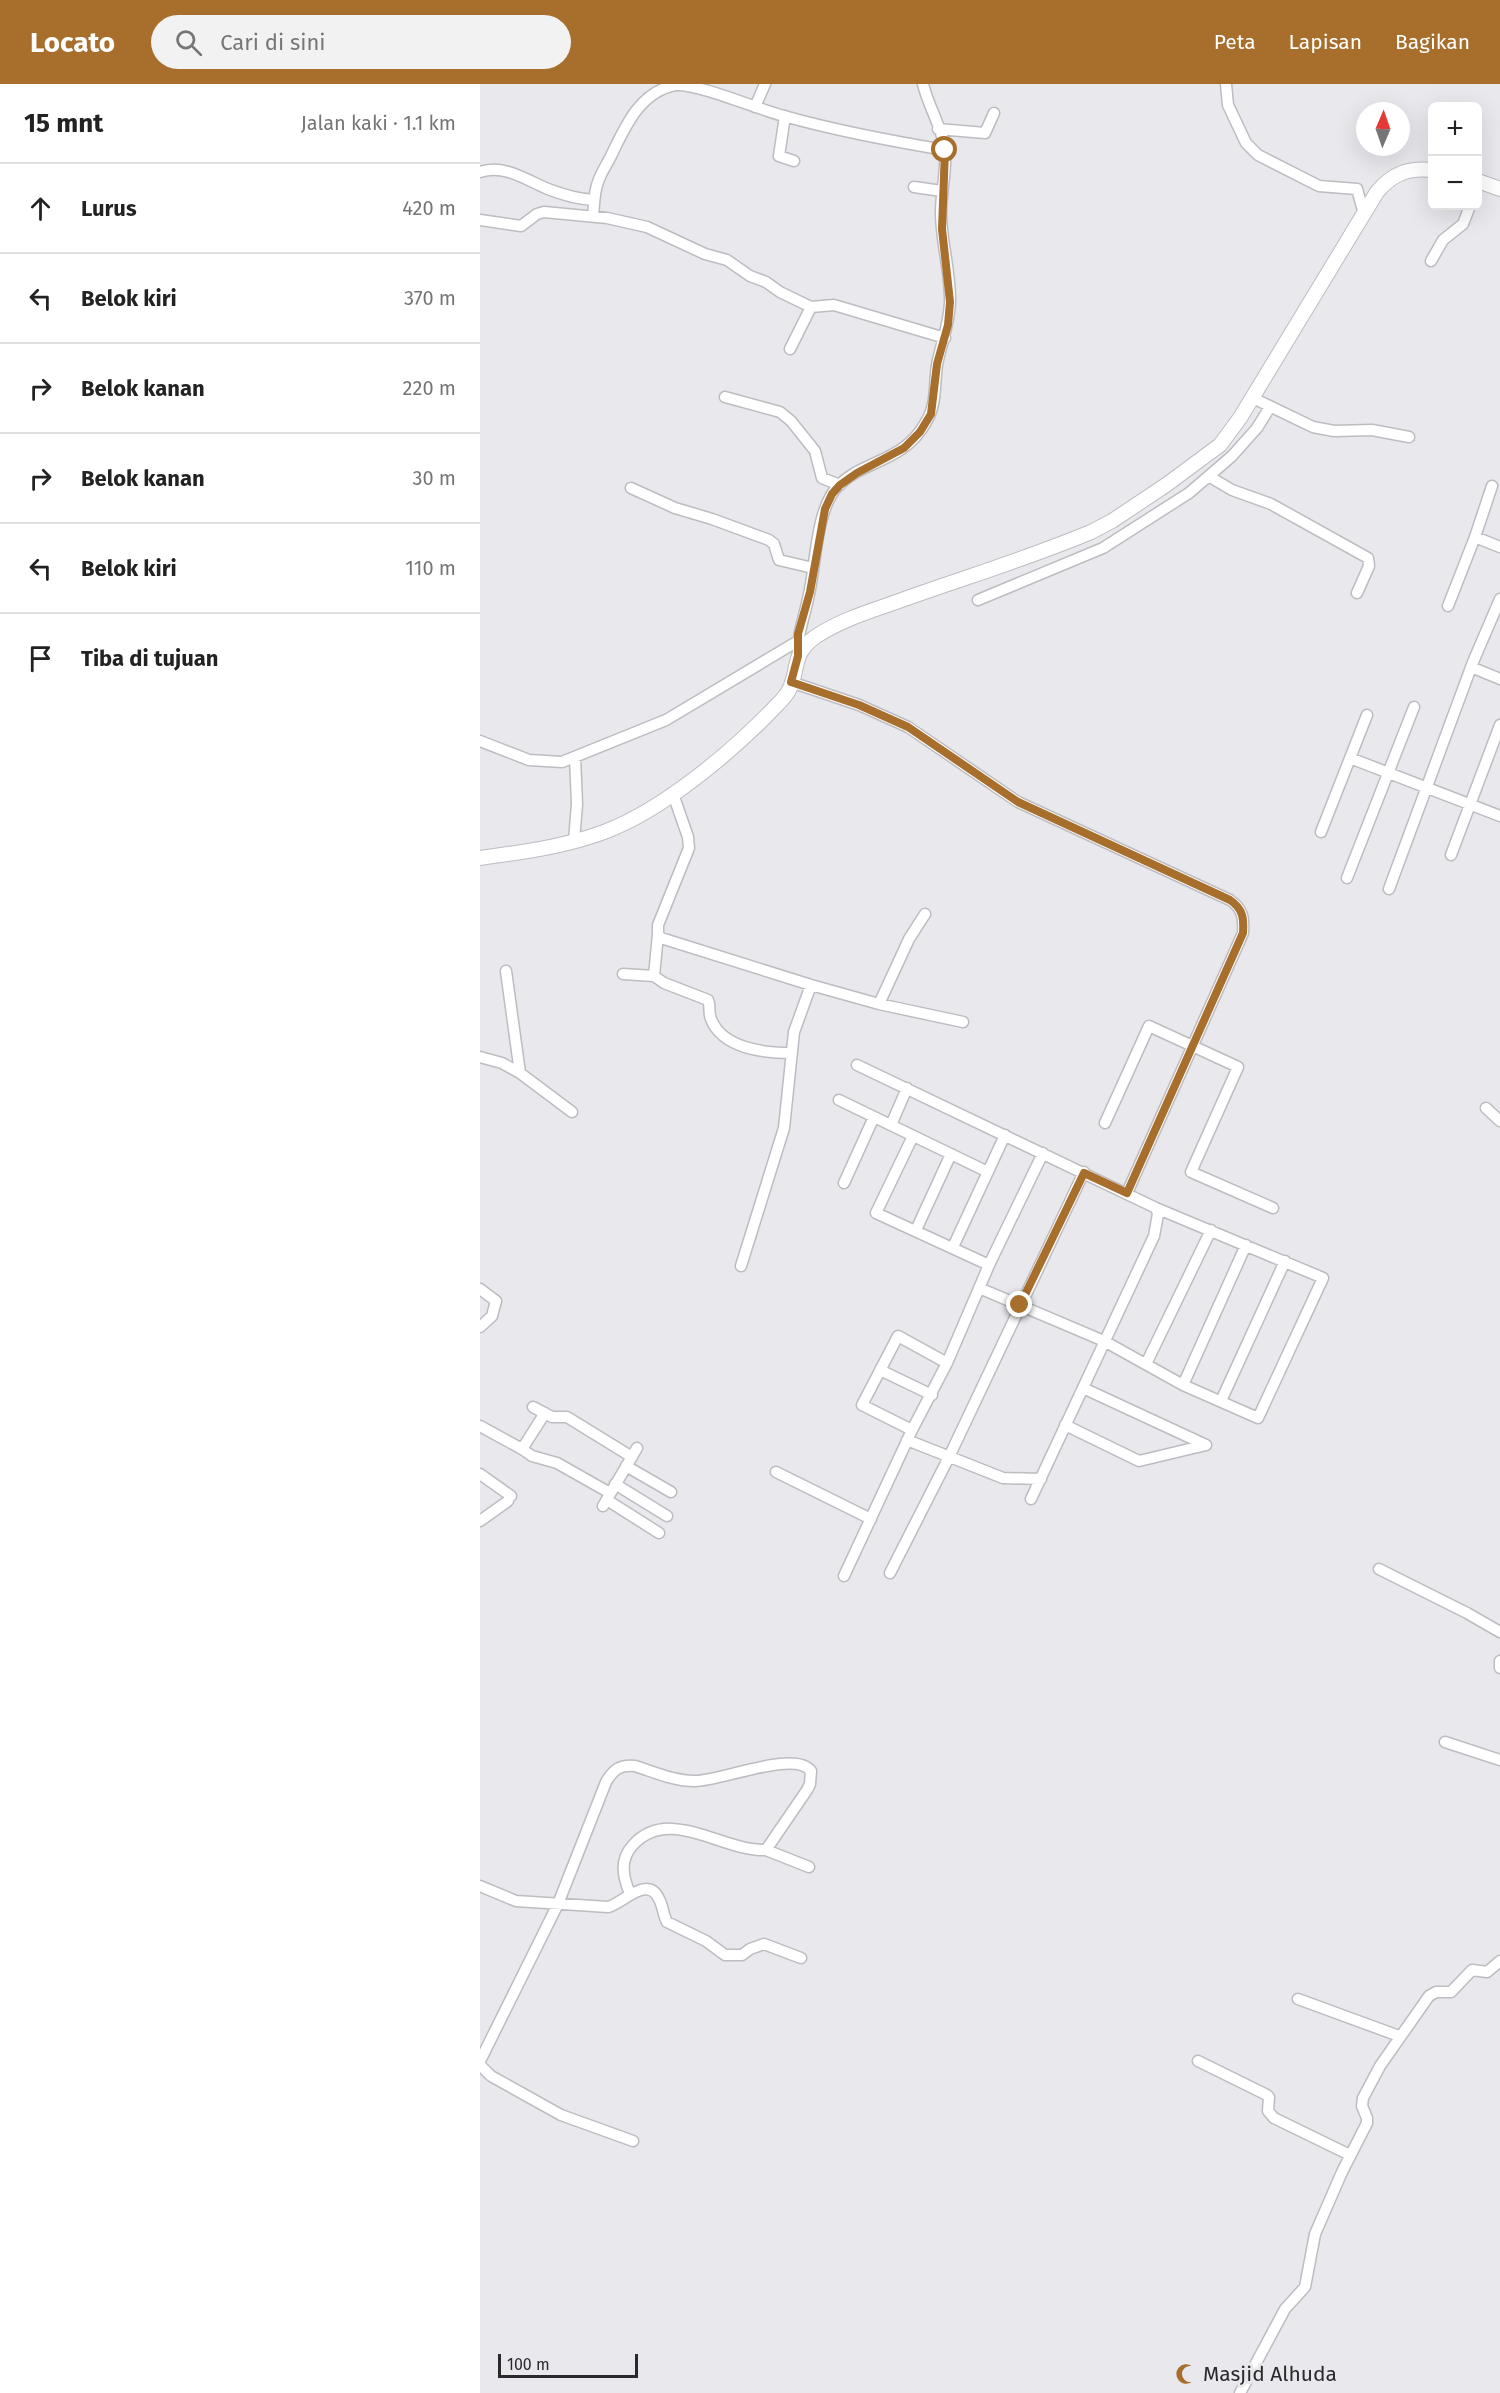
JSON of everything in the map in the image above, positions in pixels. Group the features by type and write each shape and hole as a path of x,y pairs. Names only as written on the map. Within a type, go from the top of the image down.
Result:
{"street":[{"path":"755,107 765,84"},
{"path":"480,858 542,849 618,826 673,794 729,749 788,693 798,656 798,641 810,592 825,509 832,494 840,485 893,456 920,432 931,414 937,364 945,338 950,295 942,229 945,150 923,84"},
{"path":"1226,84 1228,105 1252,150 1286,171 1319,186 1358,189 1364,214"},
{"path":"593,216 597,185 622,132 638,107 659,91 677,85 690,85 785,116 878,138 945,150"},
{"path":"938,129 985,133 994,113"},
{"path":"785,116 779,156 795,161"},
{"path":"480,172 497,169 507,171 550,190 581,199 594,200"},
{"path":"978,600 1103,526 1210,477 1262,403 1377,192 1390,178 1410,170 1428,170"},
{"path":"1482,183 1500,189"},
{"path":"914,187 942,191"},
{"path":"1431,261 1443,240 1463,224 1468,210"},
{"path":"480,220 518,227 544,212 619,220 661,232 705,254 727,260 750,276 766,282 811,308 834,305 945,338"},
{"path":"790,349 811,308"},
{"path":"725,397 774,410 784,415 815,451 822,478 840,485"},
{"path":"798,656 809,642 836,625 1050,559 1111,544 1172,493 1216,448 1249,423 1262,403"},
{"path":"1262,403 1323,430 1372,430 1410,437"},
{"path":"1210,477 1233,490 1271,504 1368,558 1369,566 1357,593"},
{"path":"1448,606 1492,486"},
{"path":"631,488 675,508 769,540 774,544 779,560 813,568"},
{"path":"1474,537 1500,547"},
{"path":"1389,889 1471,667 1500,599"},
{"path":"480,741 529,760 555,763 666,720 798,641"},
{"path":"1471,667 1500,680"},
{"path":"791,682 859,705 908,727 1018,802 1230,900 1238,906 1243,914 1243,933 1127,1193"},
{"path":"1347,879 1414,707"},
{"path":"1320,832 1367,715"},
{"path":"1451,855 1500,724"},
{"path":"574,757 577,804 574,841"},
{"path":"1350,758 1500,816"},
{"path":"654,976 658,925 689,848 688,837 673,794"},
{"path":"879,1004 909,939 925,914"},
{"path":"657,934 664,940 811,985 879,1004 963,1022"},
{"path":"506,971 520,1072"},
{"path":"623,974 654,976 664,983 708,1000 715,1026 731,1041 761,1052 790,1053"},
{"path":"741,1266 784,1128 790,1053 798,1017 811,985"},
{"path":"1105,1123 1149,1026 1238,1067 1191,1172 1273,1208"},
{"path":"480,1057 502,1063 520,1072 572,1112"},
{"path":"857,1065 1156,1208 1323,1278 1258,1418 1183,1385 1104,1341 979,1288"},
{"path":"891,1125 907,1088"},
{"path":"839,1100 988,1172"},
{"path":"1486,1108 1500,1121"},
{"path":"843,1184 874,1117"},
{"path":"953,1247 1005,1135"},
{"path":"913,1136 876,1213 989,1265"},
{"path":"844,1576 909,1435 932,1395 989,1265 1043,1153"},
{"path":"916,1230 951,1154"},
{"path":"890,1573 949,1457 1084,1173"},
{"path":"1031,1499 1154,1236 1158,1214 1156,1208"},
{"path":"1146,1364 1211,1230"},
{"path":"1183,1385 1246,1245"},
{"path":"1221,1401 1285,1261"},
{"path":"480,1289 496,1301 492,1316 480,1328"},
{"path":"947,1363 898,1336 862,1405 949,1457 1004,1478 1041,1479"},
{"path":"880,1370 932,1395"},
{"path":"1065,1425 1138,1461 1206,1445 1083,1388"},
{"path":"533,1407 552,1417 567,1418 632,1457 671,1492"},
{"path":"522,1449 545,1413"},
{"path":"480,1426 532,1456 557,1463 609,1496 659,1533"},
{"path":"609,1496 632,1457"},
{"path":"776,1472 871,1519"},
{"path":"480,1474 509,1498 480,1521"},
{"path":"609,1496 667,1516"},
{"path":"1379,1569 1500,1632"},
{"path":"1500,1661 1500,1668"},
{"path":"1445,1742 1500,1760"},
{"path":"633,2141 561,2115 491,2076 480,2063 558,1904 606,1782 614,1770 620,1767 635,1766 693,1781 715,1780 761,1767 802,1764 807,1766 812,1776 810,1784 766,1850"},
{"path":"630,1894 624,1879 626,1855 637,1840 655,1831 679,1829 746,1848 766,1850 809,1867"},
{"path":"480,1886 516,1900 558,1904 608,1906 614,1905 639,1890 654,1893 660,1900 667,1922 706,1941 725,1955 742,1955 764,1944 801,1958"},
{"path":"1240,2393 1285,2309 1305,2287 1316,2234 1367,2121 1362,2106 1363,2098 1380,2066 1429,1996 1436,1992 1451,1992 1472,1970 1487,1972 1500,1961"},
{"path":"1298,1999 1399,2036"},
{"path":"1198,2061 1267,2095 1269,2097 1268,2111 1274,2118 1350,2155"}],"place":[{"name":"Masjid Alhuda","path":"1186,2374"}],"route":[{"path":"945,150 941,202 950,302 948,325 937,364 931,414 920,432 904,448 893,456 857,473 832,494 825,509 810,592 798,634 798,656 791,682 859,705 908,727 1018,802 1230,900 1243,914 1243,933 1127,1193 1084,1173 1020,1305"}]}
